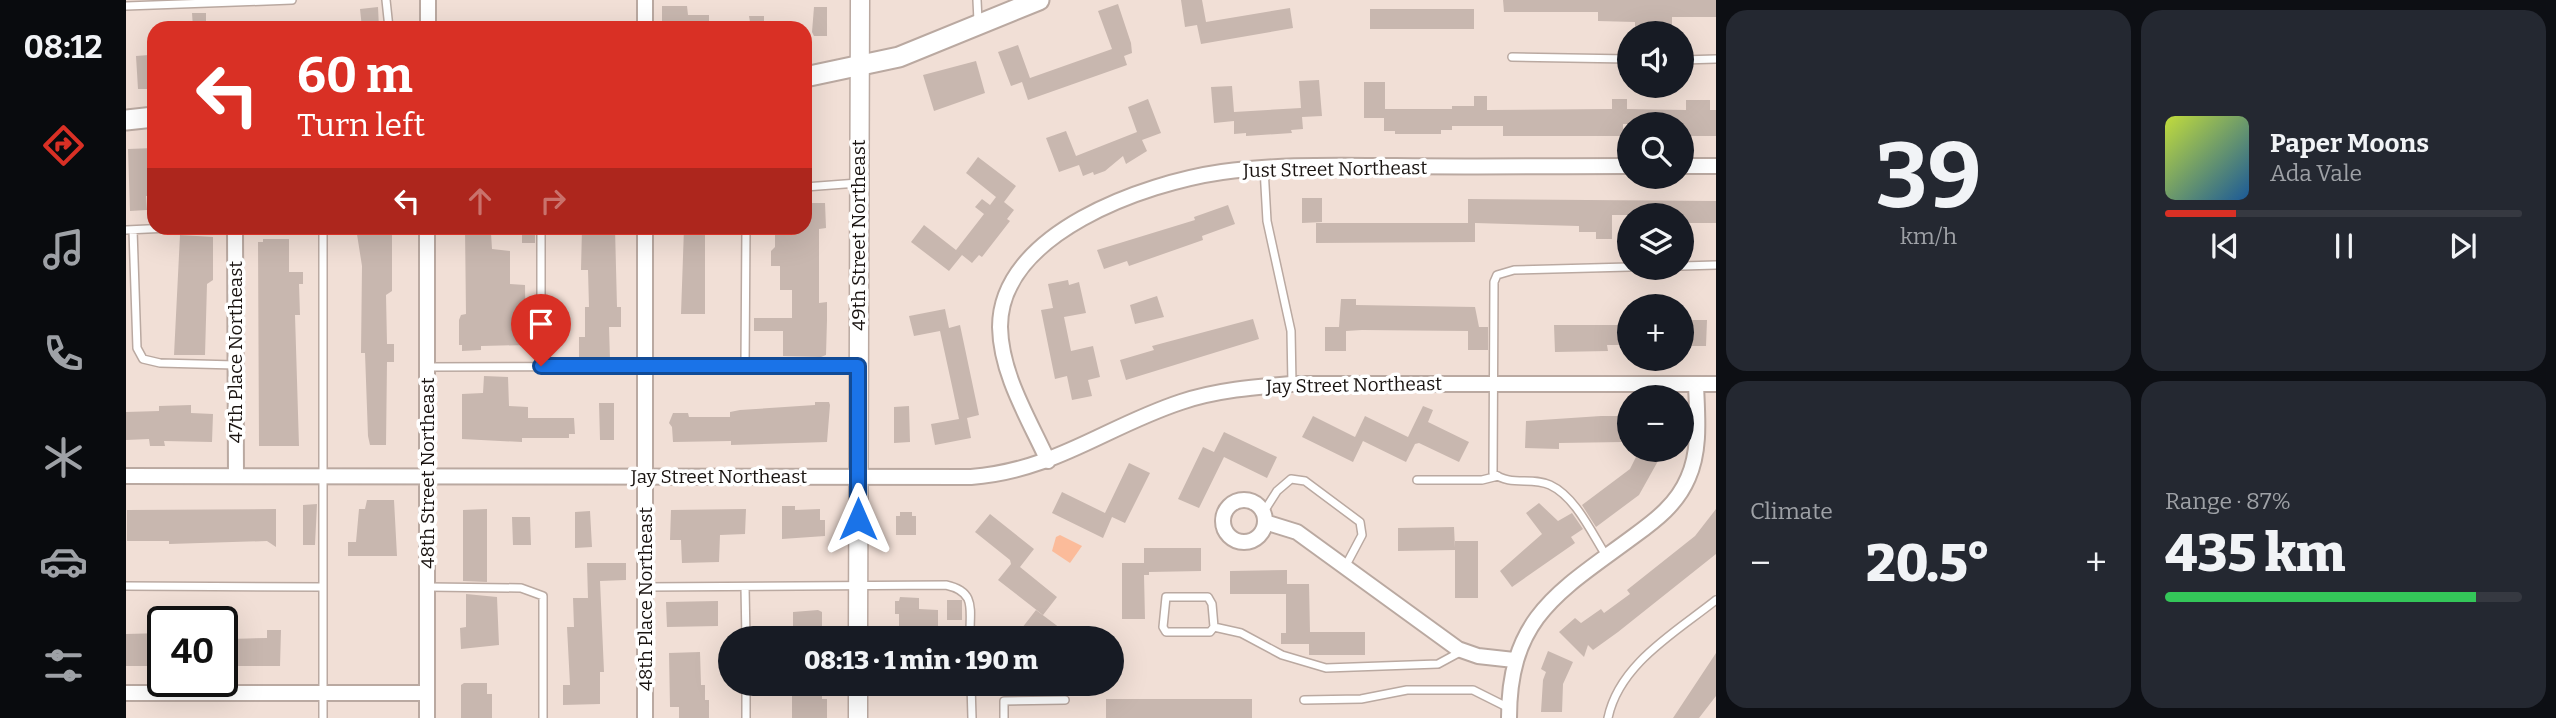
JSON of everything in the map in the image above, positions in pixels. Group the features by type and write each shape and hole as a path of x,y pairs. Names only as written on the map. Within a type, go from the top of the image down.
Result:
{"main road":[{"path":"812,75 924,40 935,41 1040,0"},
{"path":"812,65 859,61"},
{"path":"126,120 147,118"}],"street":[{"path":"428,0 428,21"},
{"path":"645,0 645,21"},
{"name":"49th Street Northeast","path":"858,626 860,0"},
{"name":"Just Street Northeast","path":"1048,461 1008,374 1002,350 1003,306 1020,268 1050,239 1117,204 1192,178 1264,168 1617,166"},
{"path":"1694,166 1716,166"},
{"name":"47th Place Northeast","path":"235,235 236,476"},
{"name":"48th Street Northeast","path":"427,235 427,718"},
{"name":"48th Place Northeast","path":"645,235 645,718"},
{"name":"Jay Street Northeast","path":"126,476 990,476 1048,461 1182,402 1229,391 1292,384 1716,384"},
{"path":"1509,713 1514,660 1523,638 1542,610 1662,515 1686,481 1696,448 1696,384"},
{"path":"1264,517 1297,531 1463,651 1514,660"},
{"path":"126,693 427,693"},
{"path":"858,696 858,718"}],"lane":[{"path":"126,6 292,0"},
{"path":"386,0 388,21"},
{"path":"977,0 978,26"},
{"path":"1512,57 1617,59"},
{"path":"1694,60 1716,59"},
{"path":"1264,168 1266,221 1291,331 1292,384"},
{"path":"812,186 859,183"},
{"path":"130,230 138,348 144,359 160,363 236,365"},
{"path":"323,235 323,718"},
{"path":"541,235 541,366"},
{"path":"745,366 746,235"},
{"path":"1694,266 1716,265"},
{"path":"1607,557 1569,500 1549,484 1504,481 1493,473 1494,282 1497,275 1514,270 1617,267"},
{"path":"427,367 858,366"},
{"path":"1416,480 1482,480 1498,476"},
{"path":"1264,517 1283,484 1291,479 1305,481 1360,522 1362,535 1345,567"},
{"path":"645,587 929,584 962,589 969,597 970,626"},
{"path":"126,586 323,587"},
{"path":"427,587 521,588 544,596 543,718"},
{"path":"746,587 746,626"},
{"path":"1166,597 1208,597 1212,604 1213,627 1210,632 1166,632 1163,626 1166,597"},
{"path":"1608,718 1618,687 1646,655 1716,600"},
{"path":"1213,627 1241,633 1282,655 1326,668 1438,664 1463,651"},
{"path":"1304,700 1361,699 1407,690 1473,690 1509,713"},
{"path":"746,696 746,718"},
{"path":"971,696 971,718"},
{"path":"1004,718 1004,701 1065,700"}],"shaded area":[{"path":"1060,535 1082,546 1070,563 1052,551 1056,537"}],"building":[{"path":"1181,0 1202,0 1206,22 1290,8 1293,28 1201,44 1197,25 1185,27"},
{"path":"1503,0 1716,0 1716,17 1672,17 1672,21 1598,21 1598,12 1504,12"},
{"path":"1118,4 1131,43 1132,53 1124,56 1127,65 1028,100 1022,82 1011,86 998,52 1018,45 1030,78 1112,49 1098,11"},
{"path":"662,6 687,6 688,15 709,15 709,21 662,21"},
{"path":"378,7 379,21 361,21 360,9"},
{"path":"814,7 827,7 827,36 814,36 812,32"},
{"path":"1370,9 1474,9 1474,29 1370,29"},
{"path":"192,13 206,13 206,21 193,21"},
{"path":"749,16 764,16 764,21 750,21"},
{"path":"147,55 147,89 138,89 136,56"},
{"path":"976,61 985,93 934,111 923,75"},
{"path":"1319,80 1322,116 1302,117 1303,129 1291,130 1292,133 1246,136 1246,133 1234,134 1234,121 1214,123 1211,87 1232,86 1234,112 1301,108 1299,81"},
{"path":"1364,82 1385,82 1385,109 1452,109 1452,106 1474,106 1474,96 1487,96 1487,110 1612,109 1612,99 1627,99 1627,109 1686,110 1686,100 1710,100 1710,110 1716,110 1716,136 1694,136 1694,112 1617,112 1617,136 1503,136 1503,126 1452,126 1452,130 1441,130 1441,134 1395,134 1395,131 1384,131 1384,118 1364,118"},
{"path":"1148,99 1161,133 1142,140 1147,151 1126,164 1123,156 1105,171 1094,175 1093,172 1083,176 1079,165 1059,172 1046,138 1066,131 1076,156 1137,132 1128,107"},
{"path":"147,148 147,210 130,211 128,149"},
{"path":"978,157 1016,186 1004,202 1014,210 1007,219 1010,221 982,257 979,255 972,263 962,255 949,271 911,242 924,225 956,250 984,214 975,207 982,199 990,205 996,197 966,173"},
{"path":"1302,198 1322,198 1322,222 1302,223"},
{"path":"1468,199 1716,201 1716,223 1694,223 1694,203 1617,203 1617,215 1612,215 1612,239 1596,239 1596,232 1579,232 1579,226 1475,223 1475,242 1316,243 1316,223 1468,223"},
{"path":"812,203 825,203 826,228 819,229 819,303 827,302 826,355 783,356 783,331 754,331 754,318 792,318 792,290 780,290 780,266 771,266 771,251 775,247 775,235 812,235"},
{"path":"1228,205 1235,224 1202,236 1203,240 1129,266 1127,261 1104,269 1097,250 1195,220 1194,217"},
{"path":"180,235 213,237 213,280 207,284 205,355 174,355"},
{"path":"357,235 392,235 392,291 386,295 387,344 394,344 394,362 387,362 386,445 370,445 368,436 365,353 361,353 362,266"},
{"path":"465,235 491,235 492,249 510,251 510,284 525,285 526,345 481,346 481,350 462,351 462,345 459,345 459,320 461,315 466,314"},
{"path":"522,235 535,235 535,243 522,243"},
{"path":"582,235 615,235 617,307 621,307 621,327 609,327 610,360 579,361 579,337 585,337 585,307 589,307 588,270 581,270"},
{"path":"684,235 705,235 705,314 681,314"},
{"path":"263,239 289,239 289,272 303,272 303,284 299,284 300,315 295,315 299,446 259,446 258,242 263,242"},
{"path":"1068,280 1069,285 1079,282 1086,313 1064,317 1071,351 1093,346 1100,377 1088,380 1092,396 1072,400 1067,376 1055,379 1041,310 1053,308 1048,284"},
{"path":"1157,296 1164,317 1135,324 1130,305"},
{"path":"1341,299 1356,299 1356,305 1475,307 1479,327 1488,327 1488,350 1468,350 1468,331 1362,330 1346,331 1346,351 1325,351 1325,327 1339,327"},
{"path":"945,309 949,328 960,325 979,415 967,418 971,438 935,445 931,424 959,419 940,331 914,336 909,316"},
{"path":"1253,319 1259,339 1126,380 1120,360 1154,350 1152,346"},
{"path":"1694,320 1707,320 1706,346 1694,346"},
{"path":"1554,325 1617,325 1617,345 1607,345 1608,351 1555,352"},
{"path":"484,376 508,377 509,406 528,407 528,418 574,418 575,434 569,434 569,438 522,438 522,442 462,439 462,394 483,393"},
{"path":"815,402 829,402 830,405 827,442 731,445 731,441 673,442 672,427 669,423 673,413 688,413 689,417 730,417 730,412 740,410 815,405"},
{"path":"599,403 614,403 614,440 600,440"},
{"path":"191,405 191,413 213,414 212,442 164,441 165,446 150,446 149,439 126,440 126,412 159,411 159,406"},
{"path":"909,406 910,442 894,443 894,407"},
{"path":"1423,406 1433,410 1428,422 1469,442 1459,462 1419,443 1415,444 1406,462 1363,441 1353,462 1302,437 1313,416 1355,437 1365,416 1408,437"},
{"path":"1617,416 1617,442 1559,443 1559,449 1525,448 1526,421"},
{"path":"1224,432 1277,457 1267,478 1224,457 1199,508 1178,499 1203,447 1214,452"},
{"path":"1634,462 1657,462 1639,495 1596,527 1582,505 1630,469"},
{"path":"1129,463 1150,473 1125,523 1112,517 1103,538 1052,513 1062,492 1105,513"},
{"path":"367,500 394,500 397,556 348,556 348,542 356,542 359,509 365,509"},
{"path":"1539,503 1558,521 1572,513 1583,529 1571,537 1575,543 1512,587 1500,571 1542,534 1526,513"},
{"path":"317,504 315,545 303,545 303,505"},
{"path":"782,506 795,506 795,510 820,509 820,520 825,520 825,536 782,539"},
{"path":"276,509 276,547 267,541 169,544 169,541 127,541 127,510"},
{"path":"487,509 487,582 463,581 463,510"},
{"path":"746,509 745,534 720,535 719,562 682,563 681,540 670,540 671,510"},
{"path":"1716,509 1716,554 1618,632 1593,650 1588,645 1584,657 1559,632 1575,618 1581,623 1601,609 1604,613 1630,594 1627,590 1695,536"},
{"path":"590,511 592,547 575,548 575,512"},
{"path":"900,512 912,512 912,516 916,516 916,535 896,535 896,516 900,516"},
{"path":"990,514 1034,549 1020,567 1057,597 1043,615 998,580 1011,564 1010,560 975,532"},
{"path":"512,517 530,517 531,545 513,545"},
{"path":"1454,527 1455,548 1455,541 1478,541 1478,598 1455,598 1455,550 1398,551 1398,528"},
{"path":"1144,548 1201,548 1201,571 1149,572 1149,575 1144,575 1145,619 1122,619 1122,563 1144,563"},
{"path":"587,563 626,563 626,580 600,581 604,672 600,672 600,704 563,705 563,685 570,685 567,627 574,627 573,598 588,598"},
{"path":"1287,570 1287,584 1309,584 1310,632 1365,632 1365,655 1309,655 1309,644 1281,644 1281,633 1286,633 1286,594 1230,594 1230,571"},
{"path":"466,594 497,597 499,645 461,649 460,628 466,627"},
{"path":"900,597 919,598 919,609 938,610 938,626 899,626 895,601 899,601"},
{"path":"947,600 962,600 962,620 947,620"},
{"path":"718,601 718,626 667,627 666,602"},
{"path":"818,610 822,612 822,626 793,626 793,612"},
{"path":"1036,610 1057,626 1024,626"},
{"path":"267,630 281,630 280,666 238,666 238,639 267,638"},
{"path":"147,633 147,666 126,666 126,634"},
{"path":"1548,651 1573,662 1563,684 1562,712 1541,712 1546,672 1541,669"},
{"path":"700,652 701,685 705,685 705,700 709,700 709,718 679,718 679,707 670,707 669,653"},
{"path":"1716,653 1716,696 1699,718 1673,718"},
{"path":"487,683 487,694 492,694 492,718 461,718 461,685"},
{"path":"792,696 822,696 822,699 827,699 827,718 792,718"},
{"path":"1106,699 1252,699 1252,718 1106,718"}],"route":[{"path":"541,366 858,366 858,519"}]}
